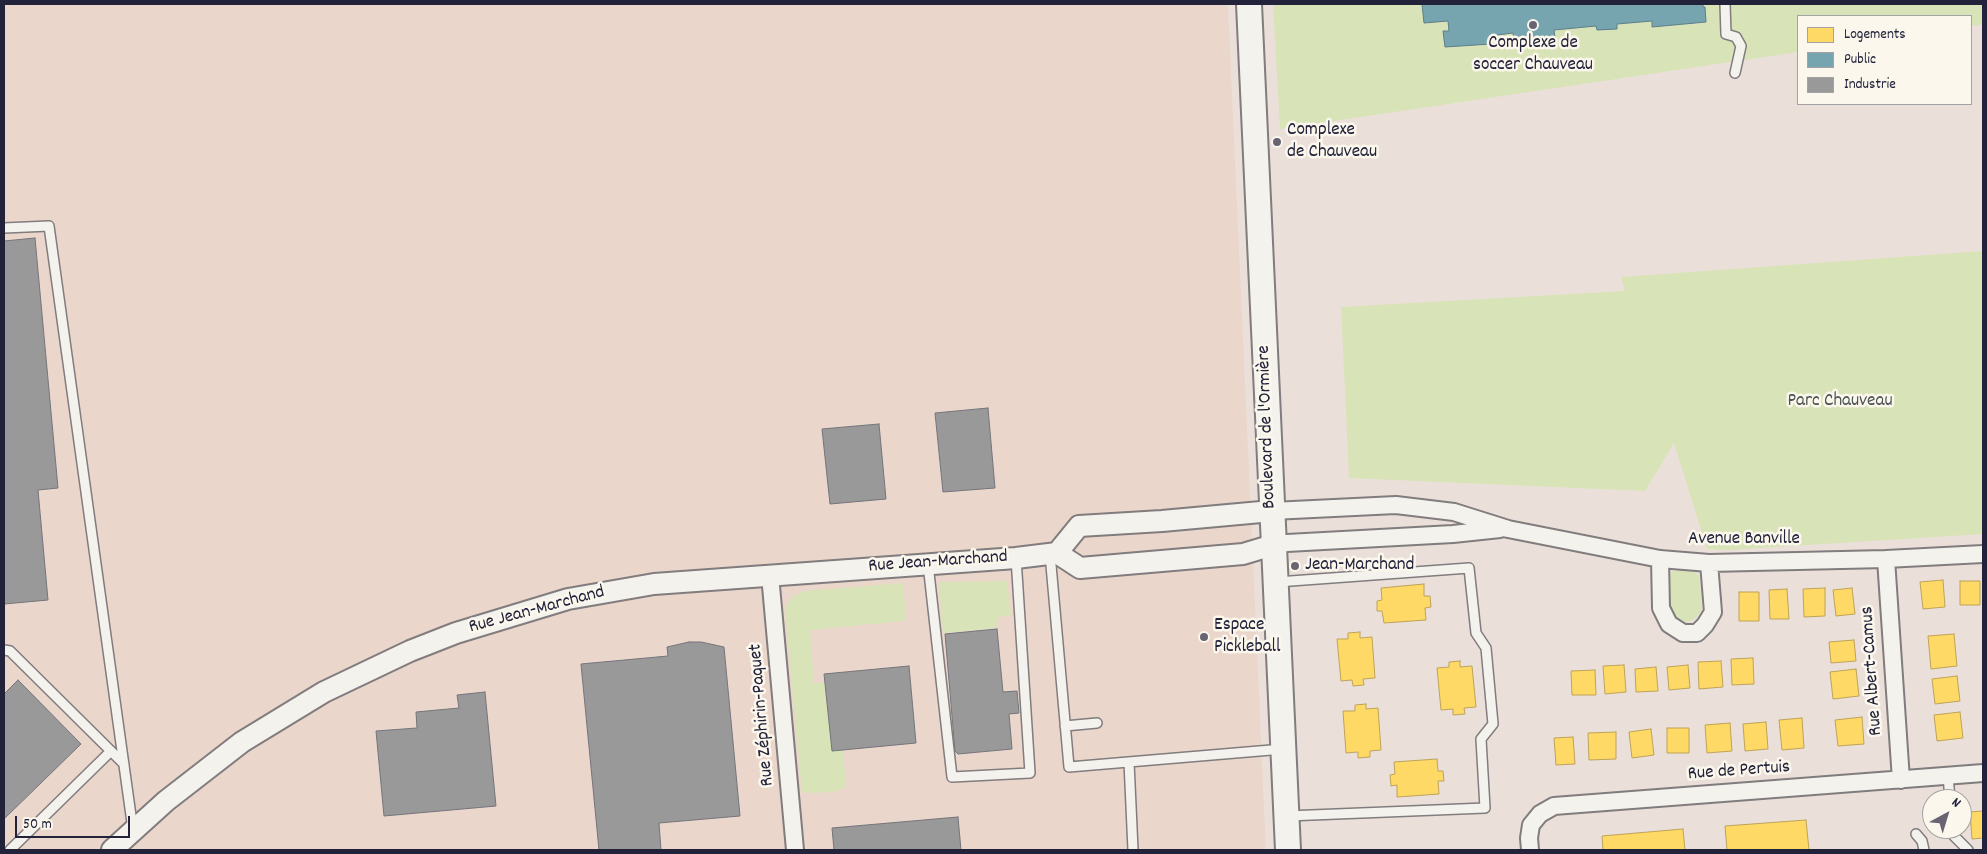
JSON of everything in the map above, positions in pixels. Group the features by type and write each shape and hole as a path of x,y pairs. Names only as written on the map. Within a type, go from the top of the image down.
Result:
{"main road":[{"name":"Boulevard de l'Ormière","path":"1249,4 1288,850"}],"street":[{"name":"Avenue Banville","path":"1272,511 1396,505 1454,512 1508,529 1660,559 1709,563 1886,559 1983,554"},
{"path":"1272,511 1079,526 1054,553 1080,568 1243,554 1273,545"},
{"name":"Avenue Banville","path":"1273,545 1508,529"},
{"name":"Rue Jean-Marchand","path":"112,850 202,772 250,737 324,692 410,651 456,632 568,599 654,584 1016,558 1054,553"},
{"path":"1660,559 1661,608 1669,624 1683,633 1697,633 1705,625 1713,612 1709,563"},
{"name":"Rue Albert-Camus","path":"1886,559 1901,780"},
{"name":"Rue Zéphirin-Paquet","path":"770,576 795,850"},
{"name":"Rue de Pertuis","path":"1530,850 1531,825 1540,814 1554,806 1983,773"}],"lane":[{"path":"1724,4 1726,34 1736,37 1741,46 1735,73"},
{"path":"4,228 49,226 133,830"},
{"path":"1054,553 1069,767 1283,749"},
{"path":"928,564 952,777 1030,773 1016,558"},
{"path":"1275,582 1469,568 1476,633 1486,648 1493,724 1481,739 1485,808 1286,816"},
{"path":"4,650 10,651 124,764"},
{"path":"1066,726 1097,723"},
{"path":"10,850 111,751"},
{"path":"1129,762 1133,850"},
{"path":"1948,776 1949,789"},
{"path":"1916,834 1922,841 1924,850"},
{"path":"1957,839 1968,850"}],"shaded area":[{"path":"4,4 1228,4 1266,850 4,850"}],"green space":[{"path":"1273,4 1983,4 1983,24 1972,26 1972,15 1797,15 1797,52 1280,129"},
{"name":"Parc Chauveau","path":"1983,251 1983,534 1728,550 1707,549 1674,443 1645,491 1349,478 1341,307 1625,291 1621,277"},
{"path":"1675,570 1693,571 1699,576 1701,612 1693,620 1687,622 1676,619 1669,610 1668,575"},
{"path":"1007,581 1011,614 1010,616 998,617 996,628 943,633 939,582"},
{"path":"903,583 906,618 903,621 810,630 814,683 825,683 832,751 843,750 846,787 837,791 802,792 785,611 787,604 792,597 804,591"}],"building: Logements":[{"path":"1943,580 1945,607 1923,609 1920,582"},
{"path":"1960,581 1980,581 1980,605 1960,605"},
{"path":"1424,584 1424,596 1430,596 1431,607 1425,608 1426,620 1384,623 1382,611 1377,611 1377,601 1382,600 1381,588"},
{"path":"1825,588 1825,616 1804,617 1803,589"},
{"path":"1852,588 1855,614 1836,616 1833,590"},
{"path":"1787,589 1789,619 1770,619 1769,590"},
{"path":"1739,592 1759,592 1759,621 1739,621"},
{"path":"1360,632 1360,638 1372,637 1375,678 1363,679 1364,685 1353,686 1352,680 1341,681 1337,639 1348,639 1348,633"},
{"path":"1954,634 1957,666 1931,669 1928,636"},
{"path":"1854,640 1856,661 1831,663 1829,642"},
{"path":"1753,658 1754,684 1732,685 1731,659"},
{"path":"1460,661 1460,667 1472,666 1476,707 1464,708 1465,714 1453,715 1453,709 1441,710 1437,668 1449,667 1449,662"},
{"path":"1721,661 1723,687 1699,689 1698,662"},
{"path":"1624,665 1626,692 1605,694 1603,666"},
{"path":"1688,665 1690,688 1669,690 1667,667"},
{"path":"1656,667 1658,691 1636,692 1635,669"},
{"path":"1856,669 1859,696 1833,699 1830,672"},
{"path":"1595,670 1596,695 1572,695 1571,671"},
{"path":"1957,676 1960,701 1935,704 1932,679"},
{"path":"1366,704 1366,709 1378,708 1381,750 1370,751 1370,757 1358,758 1358,752 1346,753 1343,711 1355,711 1355,705"},
{"path":"1960,712 1963,738 1937,741 1934,715"},
{"path":"1862,717 1864,744 1838,746 1835,720"},
{"path":"1802,718 1804,748 1782,750 1779,720"},
{"path":"1766,722 1768,749 1745,751 1743,724"},
{"path":"1730,723 1732,751 1707,753 1705,725"},
{"path":"1667,728 1689,728 1689,753 1667,753"},
{"path":"1651,729 1654,755 1632,758 1629,732"},
{"path":"1616,732 1616,759 1589,760 1588,733"},
{"path":"1573,737 1575,764 1556,765 1554,738"},
{"path":"1437,759 1438,771 1443,771 1444,781 1438,781 1439,794 1397,797 1397,785 1391,786 1390,775 1395,774 1394,762"},
{"path":"1983,811 1983,838 1972,839 1972,812"},
{"path":"1806,820 1809,850 1727,850 1725,826"},
{"path":"1683,829 1685,850 1603,850 1602,836"}],"building: Public":[{"name":"Complexe de soccer Chauveau","path":"1422,4 1703,4 1706,22 1652,27 1652,21 1617,24 1617,29 1597,30 1596,26 1554,30 1555,38 1514,41 1513,33 1490,36 1491,44 1445,47 1443,31 1449,31 1448,21 1424,23"}],"building: Industrie":[{"path":"35,238 58,488 38,490 48,600 4,604 4,241"},
{"path":"988,408 995,488 943,492 935,413"},
{"path":"879,424 886,499 830,504 822,429"},
{"path":"997,629 1003,692 1017,691 1019,713 1009,714 1012,749 958,754 955,751 945,634"},
{"path":"689,642 701,642 724,647 740,816 659,823 661,850 599,850 581,664 668,656 667,647"},
{"path":"909,666 916,743 832,751 824,674"},
{"path":"18,680 81,744 4,819 4,694"},
{"path":"485,692 496,806 384,816 376,731 417,728 416,712 459,708 457,695"},
{"path":"958,817 961,850 834,850 832,828"}],"place":[{"name":"Complexe de soccer Chauveau","path":"1533,25"},
{"name":"Complexe de Chauveau","path":"1277,142"},
{"name":"Jean-Marchand","path":"1295,566"},
{"name":"Espace Pickleball","path":"1204,637"}]}
